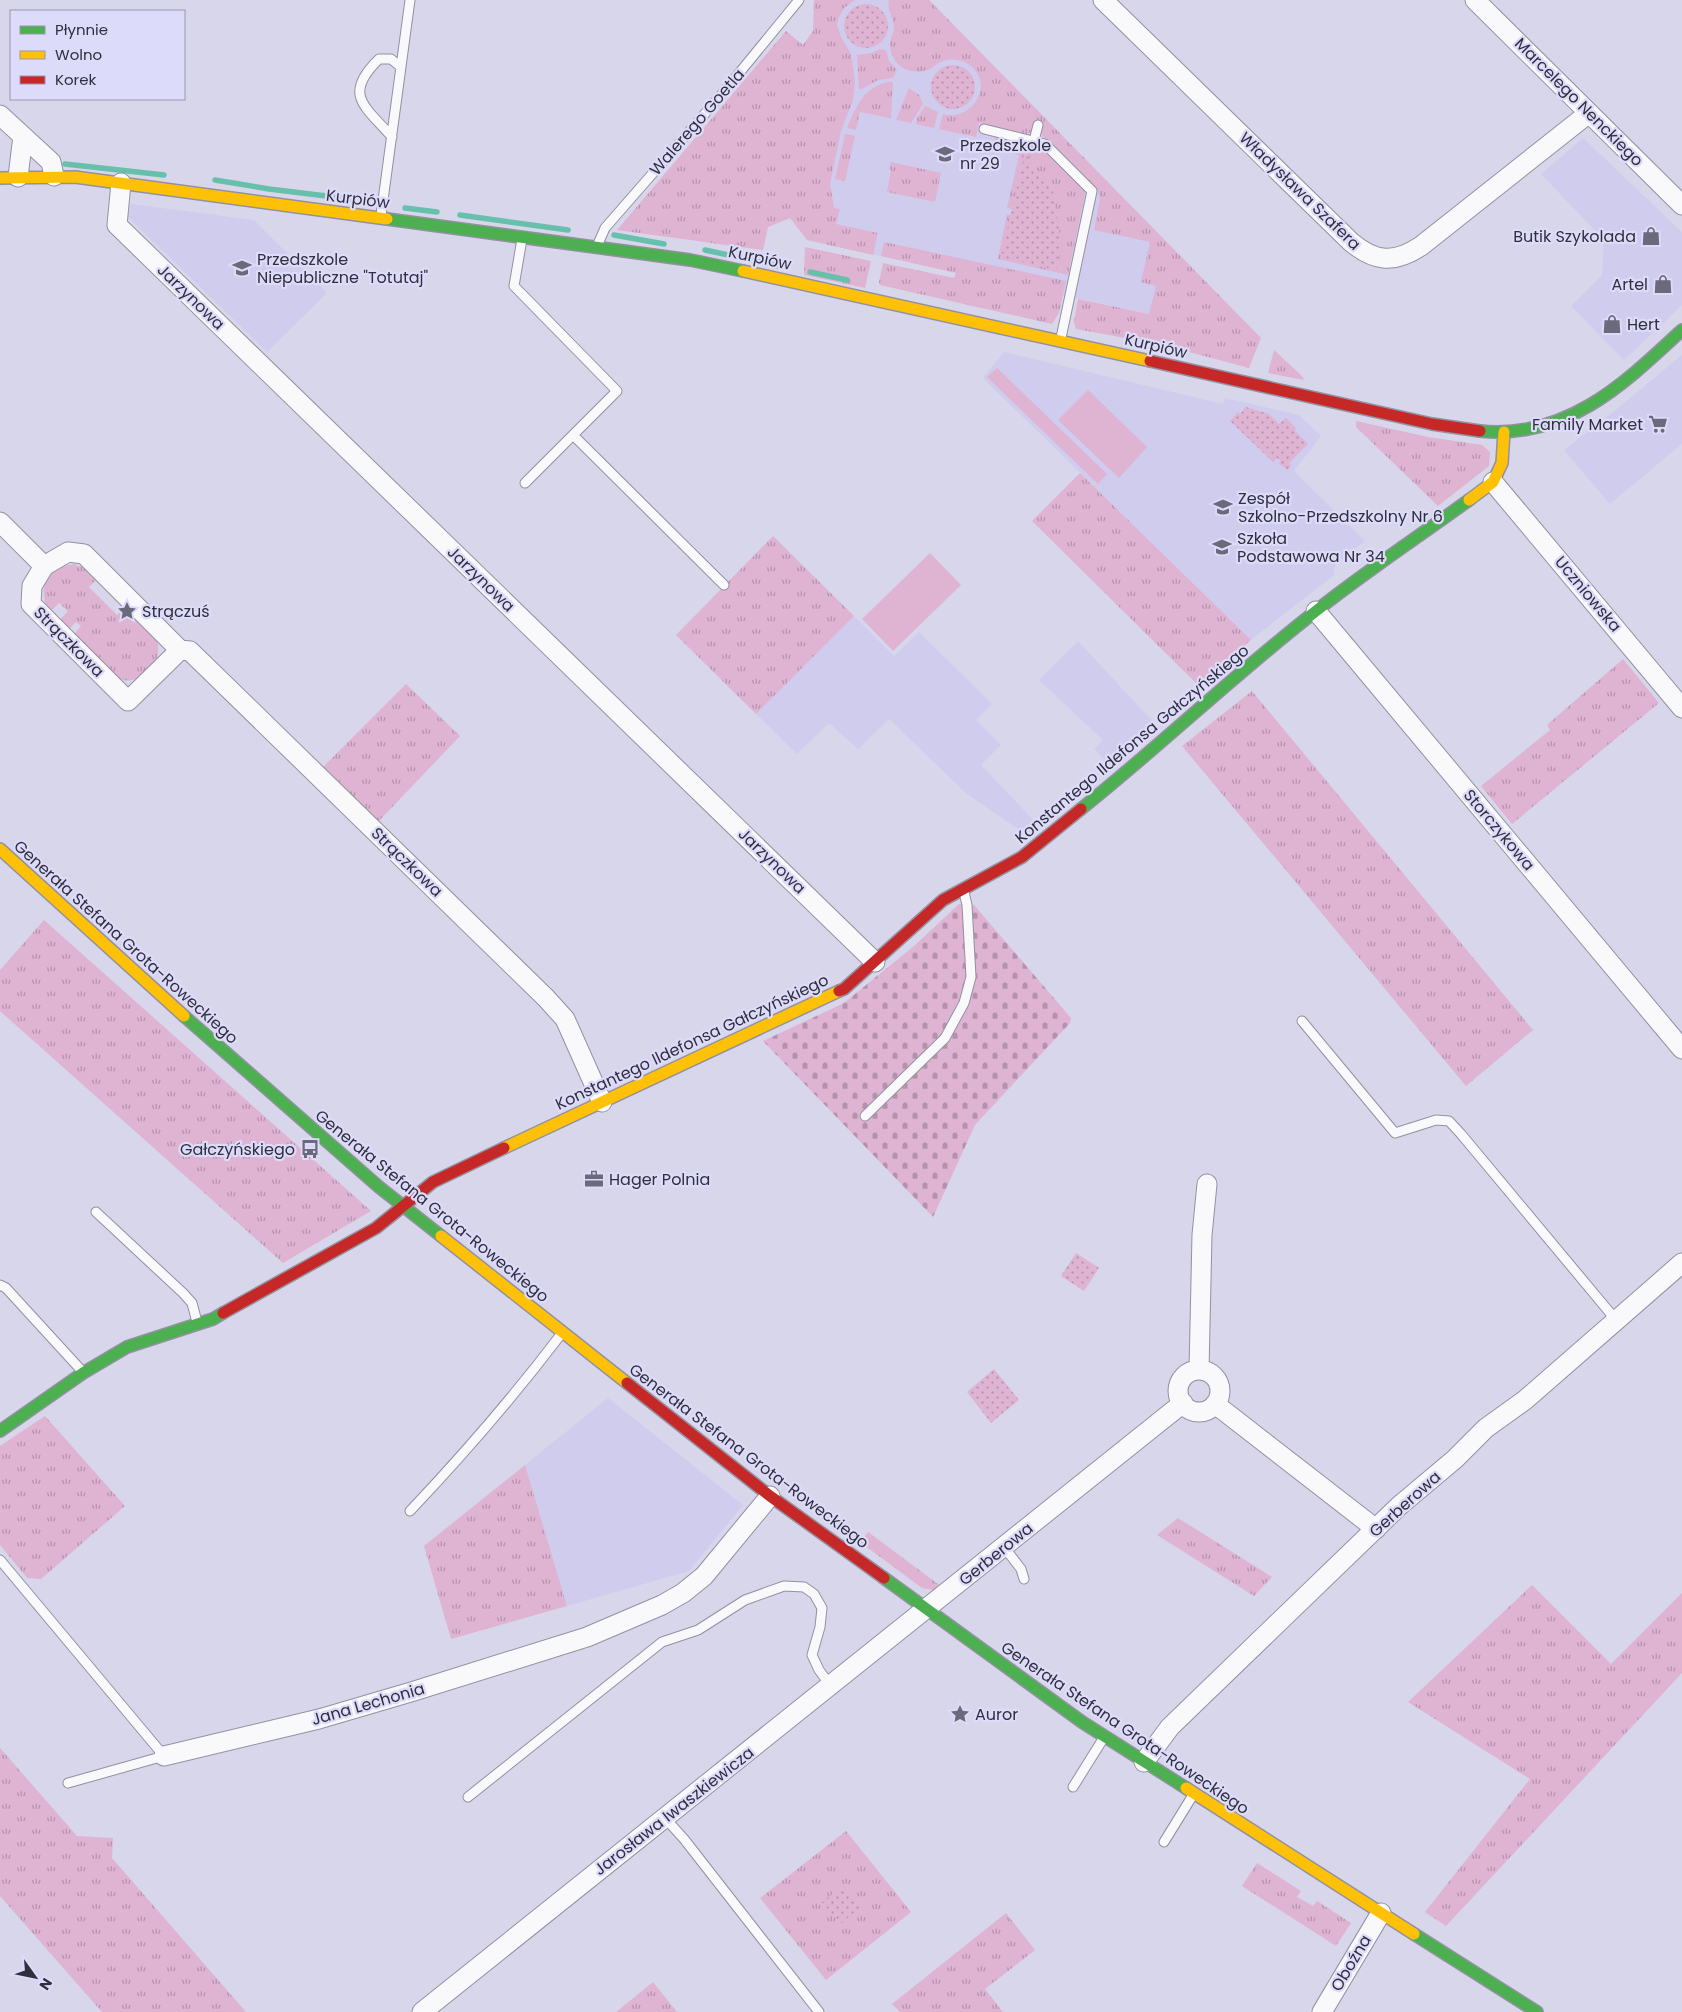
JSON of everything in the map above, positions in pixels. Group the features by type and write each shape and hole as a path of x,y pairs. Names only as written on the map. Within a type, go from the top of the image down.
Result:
{"street":[{"name":"Władysława Szafera","path":"1103,0 1351,242 1364,253 1381,259 1403,257 1416,249 1589,113"},
{"name":"Marcelego Nenckiego","path":"1475,0 1682,205"},
{"path":"0,115 52,162 54,176"},
{"path":"9,178 23,136"},
{"name":"Kurpiów","path":"9,178 75,177 598,246 690,260 1432,424 1504,432 1532,430 1584,411 1626,381 1682,330"},
{"name":"Jarzynowa","path":"121,183 117,225 875,962"},
{"path":"1493,482 1502,463 1504,432"},
{"name":"Konstantego Ildefonsa Gałczyńskiego","path":"0,1431 84,1373 127,1347 213,1320 376,1228 433,1182 844,989 943,900 1022,857 1142,759 1204,703 1316,611 1493,482"},
{"name":"Uczniowska","path":"1493,482 1682,708"},
{"path":"0,522 44,566"},
{"name":"Strączkowa","path":"180,650 128,701 32,604 32,586 44,566 68,552 84,554 180,650 190,651 546,998 565,1020 602,1102"},
{"name":"Storczykowa","path":"1316,611 1682,1049"},
{"name":"Generała Stefana Grota-Roweckiego","path":"0,849 271,1094 402,1206 770,1496 1031,1687 1105,1737 1537,2012"},
{"path":"1199,1370 1202,1234 1207,1184"},
{"name":"Gerberowa","path":"1144,1762 1170,1727 1399,1506 1455,1459 1486,1428 1525,1400 1682,1263"},
{"path":"1199,1370 1212,1374 1218,1381 1220,1391 1215,1404 1210,1408 1200,1411 1188,1408 1183,1403 1179,1393 1181,1382 1189,1373 1199,1370"},
{"name":"Gerberowa","path":"926,1610 1183,1403"},
{"path":"1215,1404 1376,1529"},
{"name":"Jana Lechonia","path":"164,1756 319,1718 410,1692 586,1637 662,1606 683,1593 704,1576 770,1496"},
{"name":"Jarosława Iwaszkiewicza","path":"428,2010 664,1818 926,1610"},
{"name":"Oboźna","path":"1322,2012 1381,1913"}],"lane":[{"path":"381,218 410,0"},
{"name":"Walerego Goetla","path":"598,246 605,228 722,94 800,0"},
{"path":"392,137 361,101 358,91 365,73 379,59 391,59 401,67"},
{"path":"1034,141 1038,125"},
{"path":"984,129 1045,144 1092,191 1061,341"},
{"path":"523,236 514,286 617,390 525,483"},
{"path":"573,436 724,585"},
{"path":"865,1116 944,1038 964,1003 971,977 967,904 963,889"},
{"path":"1302,1021 1395,1133 1436,1120 1449,1121 1616,1320"},
{"path":"96,1212 187,1298 196,1313 197,1324"},
{"path":"0,1285 6,1288 84,1373"},
{"path":"410,1511 449,1470 505,1405 563,1333"},
{"path":"1004,1547 1021,1569 1024,1579"},
{"path":"0,1560 164,1756 68,1783"},
{"path":"468,1797 662,1642 698,1630 745,1600 784,1586 804,1587 814,1594 822,1608 812,1655 818,1670 831,1686"},
{"path":"1073,1787 1105,1737"},
{"path":"1164,1842 1193,1794"},
{"path":"664,1818 684,1839 819,2012"}],"shaded area":[{"name":"Przedszkole nr 29","path":"814,0 929,0 1261,338 807,240"},
{"path":"1583,138 1682,232 1682,305 1624,360 1571,306 1602,275 1604,240 1541,174"},
{"name":"Przedszkole Niepubliczne \"Totutaj\"","path":"131,204 254,220 327,293 267,352 128,217"},
{"name":"Zespół Szkolno-Przedszkolny Nr 6","path":"1004,352 1223,404 1225,398 1299,415 1321,436 1294,471 1365,541 1335,564 1334,575 1251,640 983,378"},
{"path":"1682,355 1682,444 1610,504 1564,450"},
{"path":"854,616 894,656 919,632 992,704 976,720 1001,745 981,765 1038,825 1027,835 967,794 889,719 858,749 829,723 797,754 756,714"},
{"path":"1078,641 1156,725 1111,766 1094,749 1103,740 1039,680"},
{"path":"608,1398 743,1505 689,1571 567,1606 525,1465"}],"green space":[{"path":"814,0 855,0 844,8 837,25 841,37 851,54 855,81 853,100 841,131 830,184 834,208 840,209 836,224 878,233 873,255 807,240 790,218 768,227 763,250 617,230 786,31 803,45 813,31"},
{"path":"889,0 929,0 1261,338 1249,368 1163,345 1076,329 1074,322 1078,299 1149,314 1156,286 1141,282 1150,242 1094,230 1100,199 1098,190 1054,145 1045,139 1041,133 1043,125 1035,122 1031,132 1026,134 979,123 976,137 939,129 943,114 953,115 962,113 976,101 980,93 981,84 978,75 972,67 959,60 945,60 930,69 920,71 907,70 901,67 891,51 890,42 894,25 888,4"},
{"path":"862,4 870,4 882,10 888,26 882,42 870,48 862,48 850,42 844,30 844,22 850,10"},
{"path":"880,49 886,50 889,61 897,70 893,78 878,80 859,89 857,55 872,53"},
{"path":"953,65 965,69 971,75 975,87 971,99 965,105 953,109 941,105 935,99 931,87 935,75 941,69"},
{"path":"893,82 891,118 860,112 856,130 847,128 858,105 867,93 880,84"},
{"path":"909,88 919,95 923,104 911,123 896,120"},
{"path":"925,106 938,112 934,128 916,124 917,118"},
{"path":"845,134 855,136 845,181 835,179"},
{"path":"995,136 1043,148 1084,188 1085,193 1068,275 998,259 1007,214 1011,215 1002,258 1053,190 1028,165 1026,147 1012,209 1007,208 1019,155 1011,153 1013,145 994,141"},
{"path":"1026,147 1031,148 1028,165 1053,190 1062,249 1056,270 1001,257"},
{"path":"891,162 941,173 935,202 887,192"},
{"path":"884,242 1066,281 1059,313 1052,324 880,285 883,263 954,278 956,273 881,256"},
{"path":"805,247 871,261 865,288 804,275"},
{"path":"1274,350 1303,377 1304,380 1268,373"},
{"path":"997,368 1107,474 1098,484 987,377"},
{"path":"1088,390 1147,447 1119,478 1058,420"},
{"path":"1246,407 1269,414 1279,424 1286,418 1296,428 1295,431 1308,444 1289,463 1291,466 1287,470 1279,463 1281,461 1277,458 1273,462 1230,421 1238,412 1240,414"},
{"path":"1356,421 1428,437 1482,445 1490,452 1489,466 1438,506 1356,427"},
{"path":"1080,473 1251,640 1199,686 1032,521"},
{"path":"773,536 854,616 756,714 676,635"},
{"path":"930,553 961,585 893,651 862,619"},
{"path":"74,564 90,570 99,577 89,587 117,615 127,606 155,636 158,649 157,658 146,673 139,678 122,680 113,676 102,667 72,636 81,626 76,622 67,631 58,622 68,611 59,603 49,613 44,595 46,581 57,570"},
{"path":"1623,659 1659,703 1512,824 1481,786 1550,730 1547,725"},
{"path":"406,684 460,736 378,822 322,768"},
{"path":"1252,691 1533,1030 1466,1086 1182,746"},
{"path":"959,904 974,905 1071,1018 1070,1023 975,1125 933,1217 763,1041 844,1003 914,946"},
{"path":"44,920 371,1211 283,1263 0,1011 0,970"},
{"path":"1076,1253 1099,1268 1084,1291 1061,1276"},
{"path":"994,1369 1019,1400 991,1423 967,1392"},
{"path":"45,1416 125,1506 41,1579 27,1578 0,1545 0,1446"},
{"path":"525,1465 567,1606 451,1639 424,1546"},
{"path":"1178,1518 1272,1577 1254,1596 1157,1535"},
{"path":"868,1532 942,1587 934,1590 922,1588 860,1542"},
{"path":"1532,1585 1611,1664 1682,1593 1682,1673 1446,1926 1425,1912 1530,1779 1408,1702"},
{"path":"0,1748 77,1836 113,1838 112,1858 246,2012 102,2012 0,1896"},
{"path":"846,1831 911,1912 826,1980 760,1898"},
{"path":"1257,1863 1301,1891 1297,1897 1313,1906 1317,1901 1351,1923 1336,1946 1242,1886"},
{"path":"844,1885 861,1907 840,1924 822,1902"},
{"path":"1006,1913 1035,1950 985,1989 1003,2012 900,2012 892,2004"},
{"path":"653,1982 677,2012 616,2012"}],"waterway":[{"path":"65,164 164,175"},
{"path":"215,180 351,199"},
{"path":"405,208 437,212"},
{"path":"460,215 568,230"},
{"path":"614,235 664,244"},
{"path":"705,250 779,266"},
{"path":"810,272 847,280"}],"traffic: fast":[{"path":"387,219 690,260 743,271"},
{"path":"1480,431 1511,431 1540,427 1566,417 1592,404 1615,388 1682,330"},
{"path":"1081,809 1316,611 1372,568 1469,500"},
{"path":"184,1016 379,1187 441,1236"},
{"path":"0,1431 83,1373 127,1347 213,1319 223,1313"},
{"path":"884,1578 1082,1722 1186,1788"},
{"path":"1414,1934 1537,2012"}],"traffic: slow":[{"path":"0,178 75,177 387,219"},
{"path":"743,271 1150,361"},
{"path":"1469,500 1493,482 1502,463 1504,432"},
{"path":"0,849 184,1016"},
{"path":"504,1148 839,991"},
{"path":"441,1236 627,1383"},
{"path":"1186,1788 1414,1934"}],"traffic: jam":[{"path":"1150,361 1432,424 1480,431"},
{"path":"839,991 844,989 943,900 1022,857 1081,809"},
{"path":"223,1313 376,1228 433,1182 504,1148"},
{"path":"627,1383 770,1496 884,1578"}],"place":[{"name":"Przedszkole nr 29","path":"945,154"},
{"name":"Butik Szykolada","path":"1651,236"},
{"name":"Przedszkole Niepubliczne \"Totutaj\"","path":"242,268"},
{"name":"Artel","path":"1663,284"},
{"name":"Hert","path":"1612,324"},
{"name":"Family Market","path":"1658,424"},
{"name":"Zespół Szkolno-Przedszkolny Nr 6","path":"1223,507"},
{"name":"Szkoła Podstawowa Nr 34","path":"1222,547"},
{"name":"Strączuś","path":"127,611"},
{"name":"Gałczyńskiego","path":"310,1149"},
{"name":"Hager Polnia","path":"594,1179"},
{"name":"Auror","path":"960,1714"}]}
